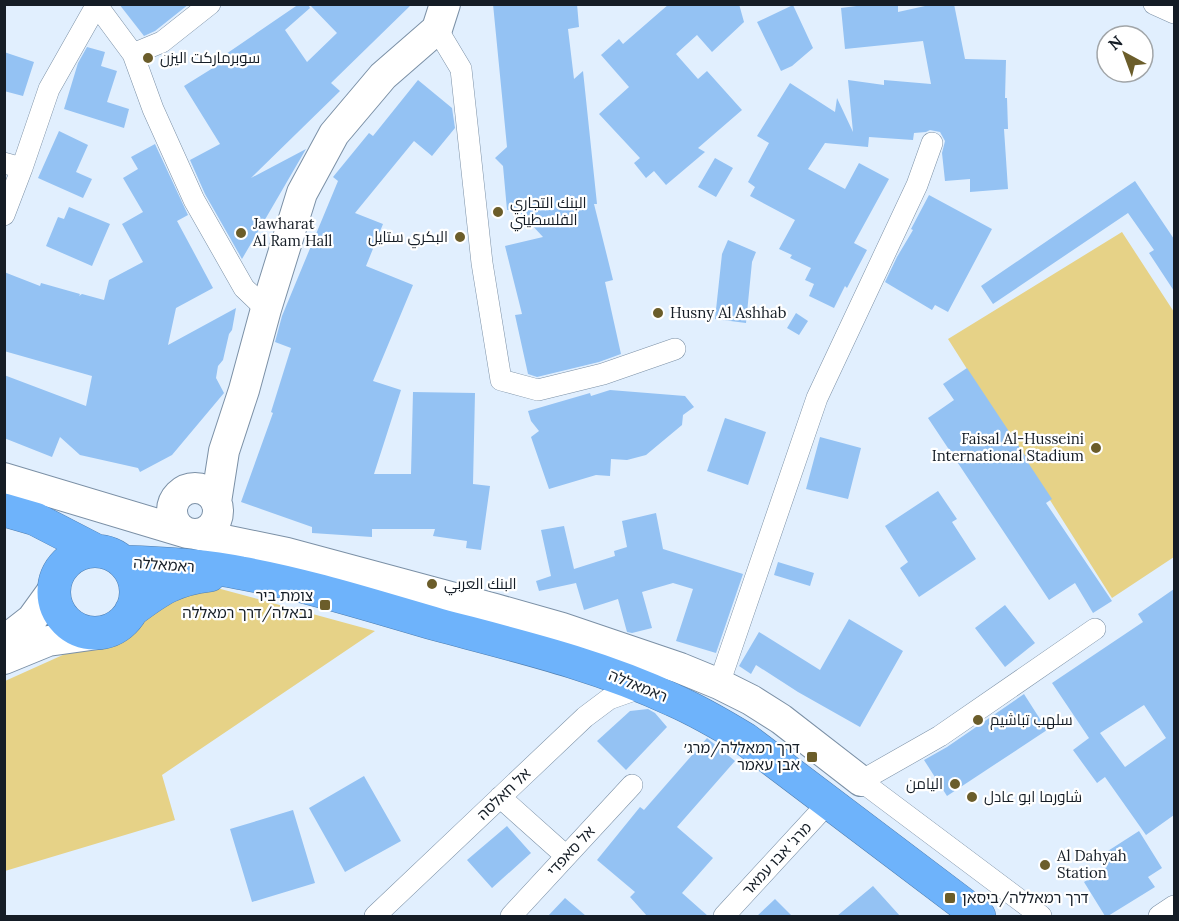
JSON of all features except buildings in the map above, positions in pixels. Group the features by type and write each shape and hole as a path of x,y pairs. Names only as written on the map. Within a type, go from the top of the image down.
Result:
{"highway":[{"name":"ראמאללה","path":"4,511 35,519 110,556 241,573 298,585 598,670 672,699 716,721 745,739 979,916"},
{"name":"ראמאללה","path":"4,511 26,527 46,551 52,565 54,585"},
{"path":"84,552 110,556 131,573 136,585 131,611 116,628 98,634 84,632 71,626 61,616 55,604 54,585 62,567 71,558 84,552"},
{"name":"ראמאללה","path":"131,611 169,585 191,577 241,573"}],"street":[{"path":"133,54 162,42 210,4"},
{"path":"1154,4 1174,12"},
{"path":"4,215 13,165 49,89 96,5 133,54 153,109 194,200 244,288 266,309"},
{"path":"244,390 235,415 217,448 174,502 173,517 181,530 191,534 202,533 209,530 217,517 219,477 224,451 244,390 302,193 334,134 383,76 441,17 461,69 482,263 501,380 538,390 603,374 675,349"},
{"path":"719,684 817,398 917,185 932,143"},
{"path":"4,478 191,534 287,553 561,628 680,668 719,684 781,719 1041,916"},
{"path":"80,500 134,501 199,489 212,496 217,506 249,533 287,553"},
{"path":"4,641 32,619 54,585"},
{"path":"861,781 940,736 1095,629"},
{"path":"4,659 48,641 98,634"},
{"name":"אל חאלסה","path":"375,916 585,717 609,699 643,687"},
{"name":"אל סאפדי","path":"511,916 632,785"},
{"path":"500,797 566,856"},
{"name":"מרג' אבו עמאר","path":"724,916 829,802"},
{"path":"1159,916 1174,906"}],"shaded area":[{"name":"Faisal Al-Husseini International Stadium","path":"1122,232 1174,312 1174,557 1112,598 948,339"},
{"path":"217,588 375,631 162,775 175,820 5,871 5,681 85,645 126,635 178,597"}],"place":[{"name":"سوبرماركت اليزن","path":"148,58"},
{"name":"البنك التجاري الفلسطيني","path":"498,212"},
{"name":"Jawharat Al Ram Hall","path":"241,233"},
{"name":"البكري ستايل","path":"460,237"},
{"name":"Husny Al Ashhab","path":"658,313"},
{"name":"Faisal Al-Husseini International Stadium","path":"1096,448"},
{"name":"البنك العربي","path":"432,584"},
{"name":"צומת ביר נבאלה/דרך רמאללה","path":"325,605"},
{"name":"سلهب تباشيم","path":"978,720"},
{"name":"דרך רמאללה/מרג׳ אבן עאמר","path":"812,757"},
{"name":"اليامن","path":"955,784"},
{"name":"شاورما ابو عادل","path":"972,797"},
{"name":"Al Dahyah Station","path":"1045,865"},
{"name":"דרך רמאללה/ביסאן","path":"950,898"}]}
